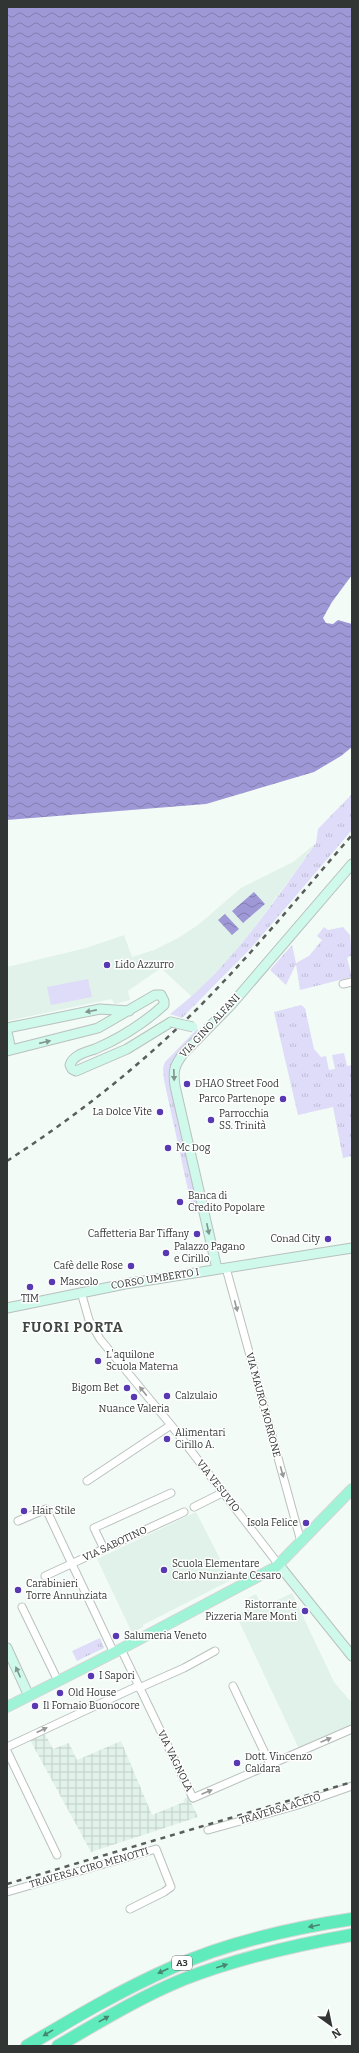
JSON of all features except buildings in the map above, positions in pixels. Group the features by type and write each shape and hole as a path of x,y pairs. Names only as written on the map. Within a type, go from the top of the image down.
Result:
{"highway":[{"name":"A3","path":"27,2046 114,1996 172,1967 260,1938 352,1919"},
{"name":"A3","path":"58,2046 122,2009 191,1977 254,1957 352,1935"}],"main road":[{"path":"7,1707 118,1651 279,1564 352,1489"}],"street":[{"name":"VIA GINO ALFANI","path":"217,1269 173,1072 175,1065 183,1054 204,1034 352,864"},
{"path":"344,984 352,982"},
{"path":"7,1032 9,1051 98,1028 155,995 161,995 164,1005 126,1035 79,1055 71,1061 70,1065 72,1069 76,1071 118,1053 171,1022 193,1027 204,1034"},
{"path":"7,1028 100,1009 129,1011"},
{"name":"CORSO UMBERTO I","path":"7,1308 82,1292 352,1248"},
{"name":"VIA MAURO MORRONE","path":"226,1268 300,1538 303,1541"},
{"name":"VIA VESUVIO","path":"82,1292 93,1329 171,1425 352,1656"},
{"path":"87,1481 171,1425"},
{"path":"194,1507 224,1492"},
{"path":"104,1549 94,1528 171,1493"},
{"path":"18,1521 46,1508 71,1564 139,1687"},
{"name":"VIA SABOTINO","path":"45,1576 184,1512"},
{"path":"22,1607 58,1681"},
{"path":"7,1648 29,1696"},
{"path":"7,1746 184,1668 215,1651"},
{"path":"233,1686 270,1764"},
{"name":"VIA VAGNOLA","path":"139,1687 193,1798 352,1729"},
{"path":"7,1751 57,1855"},
{"name":"TRAVERSA ACETO","path":"208,1830 298,1805 352,1786"},
{"name":"TRAVERSA CIRO MENOTTI","path":"7,1892 156,1849 171,1887 130,1909"}],"shaded area":[{"path":"316,843 239,949 192,997 161,968 128,991 130,1000 115,1004 111,999 7,1021 7,967 86,948 124,935 132,957 154,950 178,938 198,925 241,888 293,862"},
{"name":"Scuola Elementare Carlo Nunziante Cesaro","path":"196,1512 231,1580 143,1625 143,1627 132,1633 97,1559"},
{"path":"292,1593 334,1682 352,1703 352,1726 299,1749 236,1615 248,1608 244,1600 256,1594 263,1607"},
{"path":"45,1734 53,1749 69,1743 77,1760 121,1741 152,1815 184,1802 183,1800 188,1796 198,1817 91,1852 30,1740"}],"green space":[{"path":"352,794 352,830 252,947 182,1018 170,1014 212,977 231,956 266,912 316,843 318,829"},
{"path":"324,927 328,930 343,927 350,935 352,955 347,958 352,977 300,990 296,964 286,985 270,970 292,945 296,963 309,956 322,940 317,936"},
{"path":"88,979 92,997 51,1005 47,987"},
{"path":"301,1005 305,1008 314,1049 321,1057 326,1056 329,1070 335,1069 332,1055 344,1053 347,1066 352,1065 352,1156 343,1158 333,1107 298,1115 274,1012"},
{"path":"197,1029 204,1034 175,1065 204,1211 193,1213 164,1080 163,1068 165,1062"},
{"path":"100,1638 104,1648 77,1661 72,1651"}],"water":[{"path":"7,7 352,7 352,575 332,602 323,618 326,623 333,624 338,620 352,624 352,747 341,756 314,772 206,804 7,820"},
{"path":"254,892 265,904 243,923 232,911"},
{"path":"225,914 239,929 232,935 218,920"}],"railway":[{"path":"7,1161 82,1109 129,1071 175,1030 237,967 352,835"},
{"path":"7,1884 352,1782"}],"place":[{"name":"Lido Azzurro","path":"107,965"},
{"name":"DHAO Street Food","path":"187,1084"},
{"name":"Parco Partenope","path":"283,1099"},
{"name":"La Dolce Vite","path":"160,1112"},
{"name":"Parrocchia SS. Trinità","path":"211,1120"},
{"name":"Mc Dog","path":"168,1148"},
{"name":"Banca di Credito Popolare","path":"180,1202"},
{"name":"Caffetteria Bar Tiffany","path":"197,1234"},
{"name":"Conad City","path":"328,1239"},
{"name":"Palazzo Pagano e Cirillo","path":"166,1253"},
{"name":"Cafè delle Rose","path":"131,1266"},
{"name":"Mascolo","path":"52,1282"},
{"name":"TIM","path":"30,1287"},
{"name":"L'aquilone Scuola Materna","path":"98,1361"},
{"name":"Bigom Bet","path":"127,1388"},
{"name":"Calzulaio","path":"167,1396"},
{"name":"Nuance Valeria","path":"134,1397"},
{"name":"Alimentari Cirillo A.","path":"167,1439"},
{"name":"Hair Stile","path":"24,1511"},
{"name":"Isola Felice","path":"306,1523"},
{"name":"Scuola Elementare Carlo Nunziante Cesaro","path":"164,1570"},
{"name":"Carabinieri Torre Annunziata","path":"18,1590"},
{"name":"Ristorrante Pizzeria Mare Monti","path":"305,1611"},
{"name":"Salumeria Veneto","path":"116,1636"},
{"name":"I Sapori","path":"91,1676"},
{"name":"Old House","path":"60,1693"},
{"name":"Il Fornaio Buonocore","path":"35,1706"},
{"name":"Dott. Vincenzo Caldara","path":"237,1763"}],"district":[{"name":"FUORI PORTA","path":"73,1327"}]}
